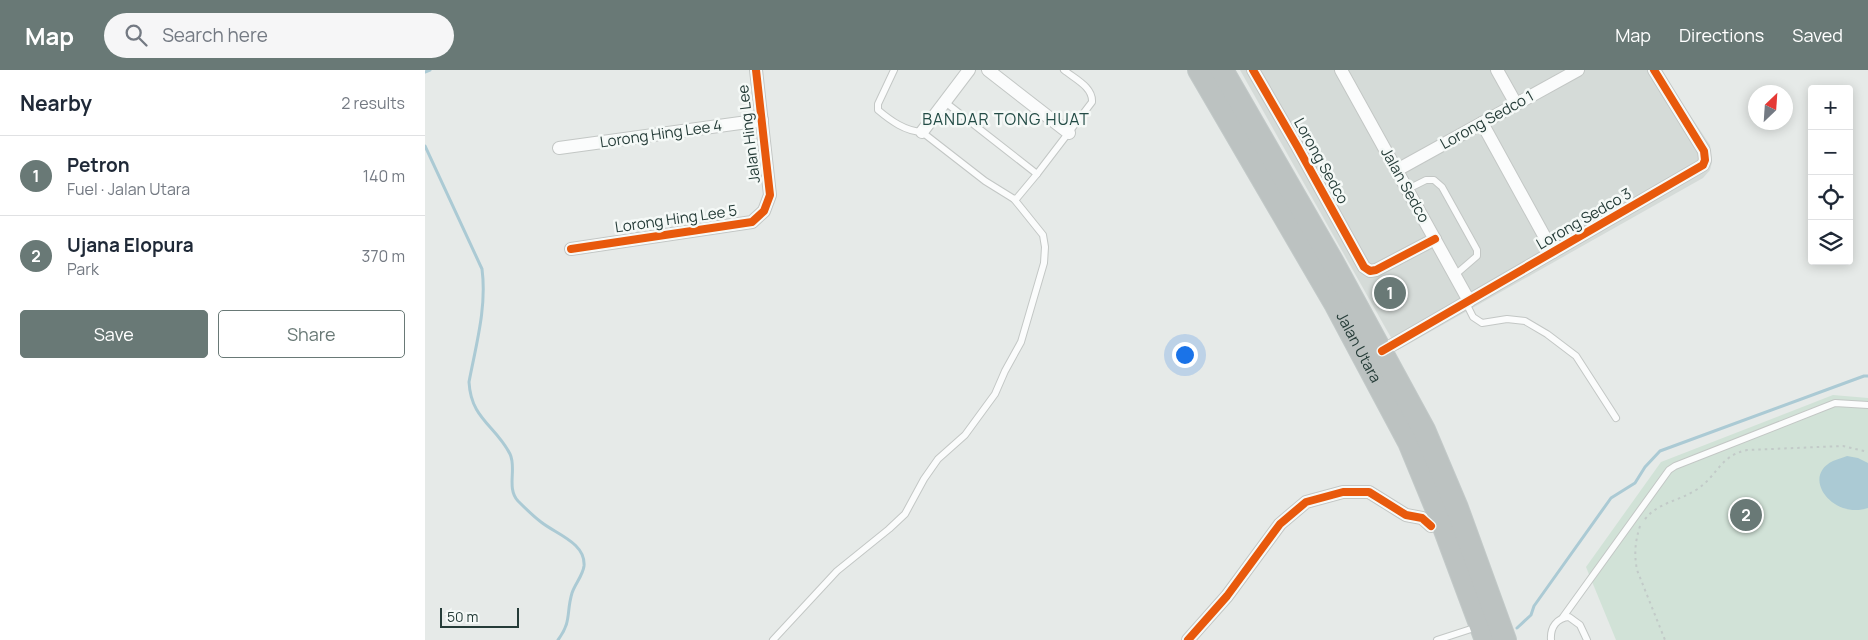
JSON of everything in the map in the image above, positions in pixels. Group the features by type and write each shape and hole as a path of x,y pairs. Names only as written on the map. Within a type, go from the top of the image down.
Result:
{"highway":[{"name":"Jalan Utara","path":"1199,70 1336,305 1403,390 1424,430 1446,480 1505,640"},
{"name":"Jalan Utara","path":"1222,70 1372,353 1409,442 1436,524 1477,636"},
{"path":"1403,390 1416,430 1450,511 1450,518 1436,524"}],"street":[{"name":"Jalan Hing Lee","path":"756,70 770,195"},
{"path":"922,132 969,70"},
{"path":"988,70 1069,133"},
{"name":"Lorong Sedco","path":"1253,70 1364,267 1370,271 1376,270 1435,239"},
{"name":"Jalan Sedco","path":"1341,70 1408,189 1468,302"},
{"path":"1497,70 1516,104"},
{"name":"Lorong Sedco 1","path":"1397,170 1578,70"},
{"name":"Lorong Sedco 3","path":"1372,353 1468,302 1703,165 1705,160 1704,151 1653,70"},
{"name":"Lorong Hing Lee 4","path":"559,148 762,120"},
{"path":"1482,122 1553,252"},
{"name":"Lorong Hing Lee 5","path":"571,249 753,222 764,211 770,195"},
{"path":"1188,640 1227,596 1280,524 1306,502 1343,492 1369,492 1406,514 1436,524"}],"lane":[{"path":"773,640 837,571 905,514 924,478 938,459 965,435 995,394 1021,342 1044,255 1043,235 1014,199 985,181 922,132 911,131 890,120 877,110 894,70"},
{"path":"1014,199 1017,198 1037,174 1092,102 1090,90 1064,70"},
{"path":"945,102 1037,174"},
{"path":"1408,189 1426,180 1434,180 1438,183 1477,250 1477,256 1455,275"},
{"path":"1468,302 1473,317 1482,323 1507,319 1525,321 1547,334 1576,356 1615,418"},
{"path":"1551,640 1555,624 1563,617 1669,470 1835,403 1868,405"},
{"path":"1563,617 1576,620 1587,640"},
{"path":"1437,640 1477,636"}],"path":[{"path":"1645,520 1662,504 1694,492 1705,484 1725,460 1735,452 1843,446 1868,452"},
{"path":"1640,525 1635,541 1634,557 1637,570 1665,640"}],"shaded area":[{"path":"1240,70 1660,70 1710,145 1712,162 1710,170 1703,178 1398,350"}],"green space":[{"path":"1833,395 1868,398 1868,640 1616,640 1586,567 1661,462"}],"water":[{"path":"1847,456 1858,458 1868,463 1868,508 1855,510 1843,508 1833,503 1820,486 1820,477 1824,468 1833,461"}],"waterway":[{"path":"425,72 430,70"},
{"path":"425,146 482,269 482,312 469,382 474,405 510,454 513,465 512,484 514,496 532,515 575,545 583,558 584,566 572,593 567,622 558,640"},
{"path":"1517,628 1531,615 1534,606 1611,498 1635,483 1645,467 1660,451 1868,376"}],"cycle path":[{"path":"571,249 752,222 764,211 770,195 756,70"},
{"path":"1253,70 1364,267 1370,271 1376,270 1435,239"},
{"path":"1382,351 1703,165 1705,160 1704,151 1654,70"},
{"path":"1188,640 1227,596 1280,524 1306,502 1343,492 1369,492 1406,515 1422,518 1431,526"}],"place":[{"name":"Petron","path":"1390,293"},
{"name":"Ujana Elopura","path":"1746,515"}],"district":[{"name":"BANDAR TONG HUAT","path":"1006,119"}]}
